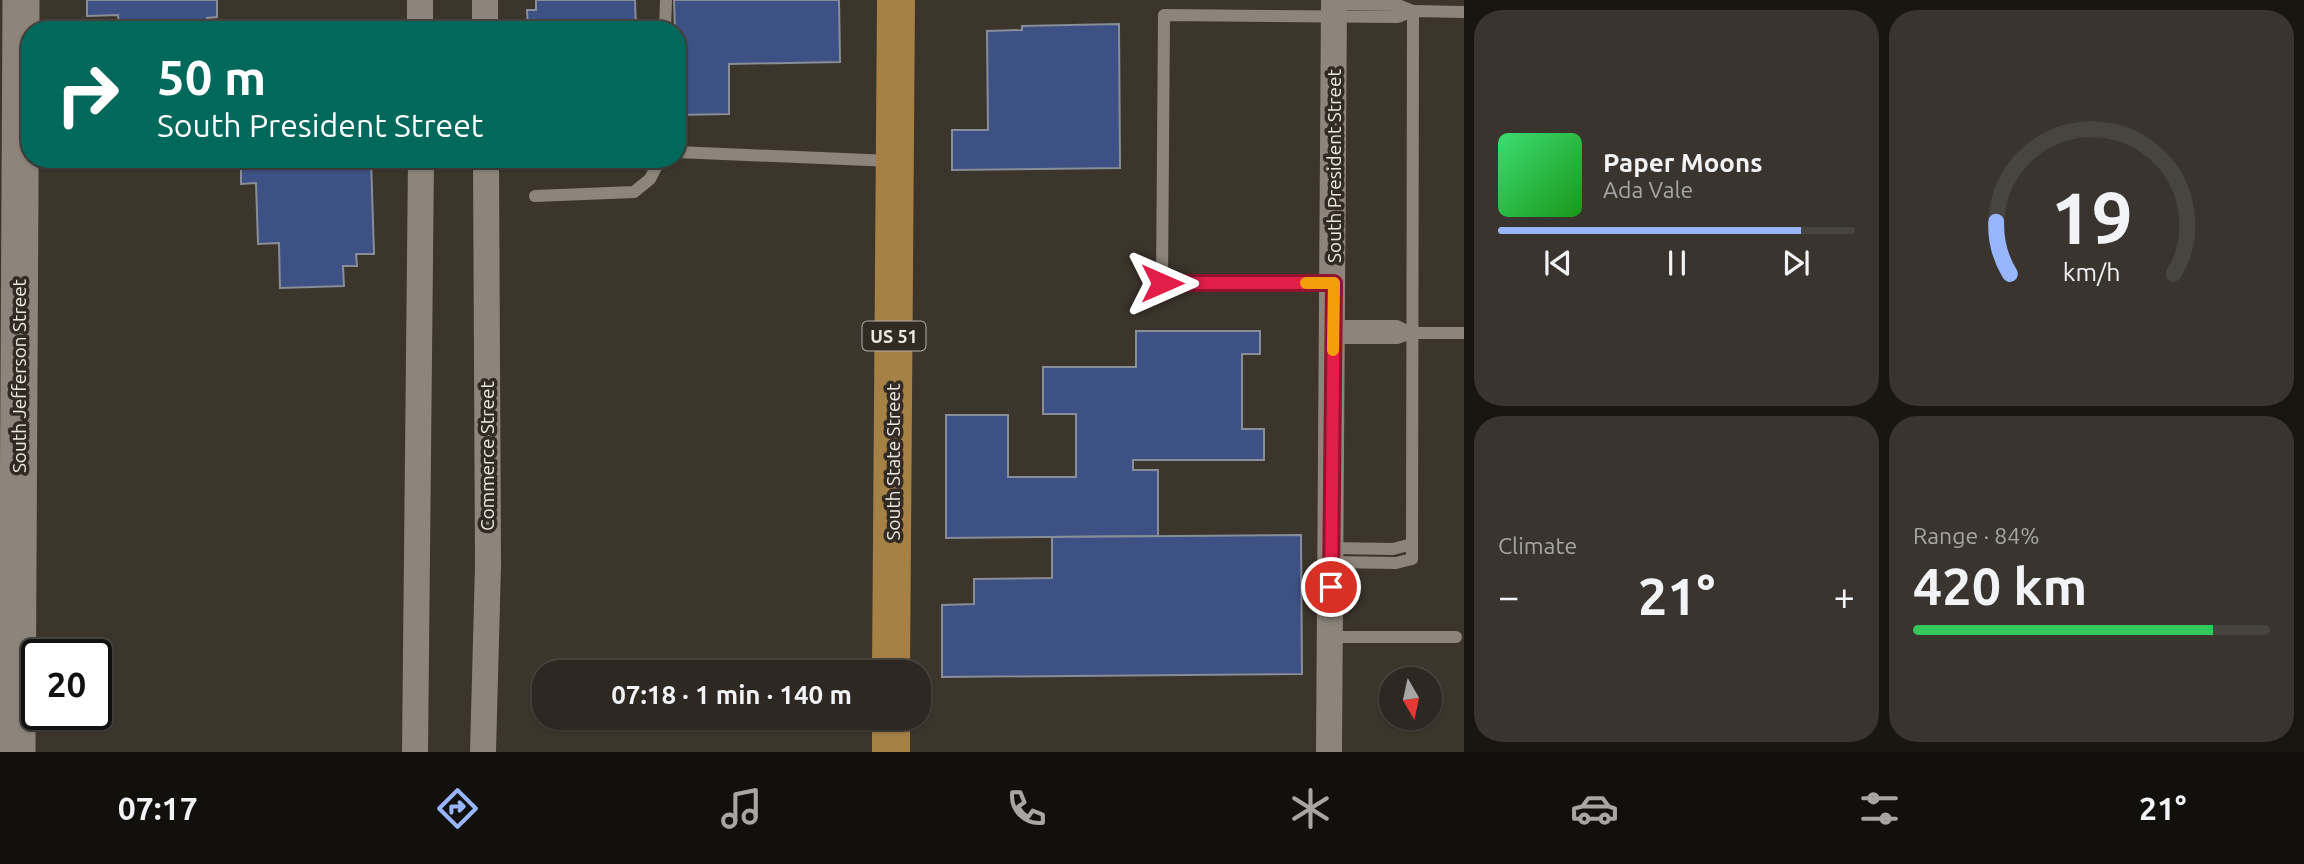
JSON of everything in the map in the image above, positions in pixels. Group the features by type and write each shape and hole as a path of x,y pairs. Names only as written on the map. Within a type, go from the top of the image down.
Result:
{"main road":[{"name":"South State Street","path":"891,660 897,0"},
{"path":"891,730 891,752"}],"street":[{"name":"South Jefferson Street","path":"22,0 22,21"},
{"path":"420,0 420,21"},
{"path":"485,0 485,21"},
{"name":"South President Street","path":"1329,752 1334,7"},
{"name":"South Jefferson Street","path":"18,752 10,441 23,168"},
{"path":"415,752 421,168"},
{"name":"Commerce Street","path":"482,752 488,565 486,168"}],"lane":[{"path":"665,21 666,0"},
{"path":"1334,283 1162,283 1164,15 1334,7 1398,17 1413,11 1464,12"},
{"path":"1331,555 1396,563 1412,559 1413,11"},
{"path":"686,152 895,161"},
{"path":"535,196 634,192 650,179 656,168"},
{"path":"1333,332 1397,338 1411,332 1464,333"},
{"path":"1331,555 1393,550 1412,544"},
{"path":"1331,637 1456,637"}],"building":[{"path":"87,0 217,0 217,17 207,18 207,21 118,21 118,15 87,16"},
{"path":"536,0 635,0 636,21 528,21 527,10 536,10"},
{"path":"674,0 839,0 840,62 729,64 729,114 686,115 686,21 675,21"},
{"path":"1119,24 1120,168 952,170 952,130 988,130 987,31 1022,30 1022,26"},
{"path":"241,168 371,168 374,254 356,254 357,266 343,266 344,286 280,288 279,243 258,244 256,183 241,184"},
{"path":"1136,331 1260,331 1260,354 1242,354 1242,429 1264,429 1264,460 1133,460 1133,470 1158,470 1158,536 946,538 946,415 1008,415 1008,477 1076,477 1076,414 1043,414 1043,367 1136,367"},
{"path":"1301,535 1302,674 942,677 942,605 974,604 974,579 1052,578 1052,537"}],"slow traffic":[{"path":"1306,283 1334,283 1333,350"}],"route":[{"path":"1162,283 1334,283 1331,587"}]}
